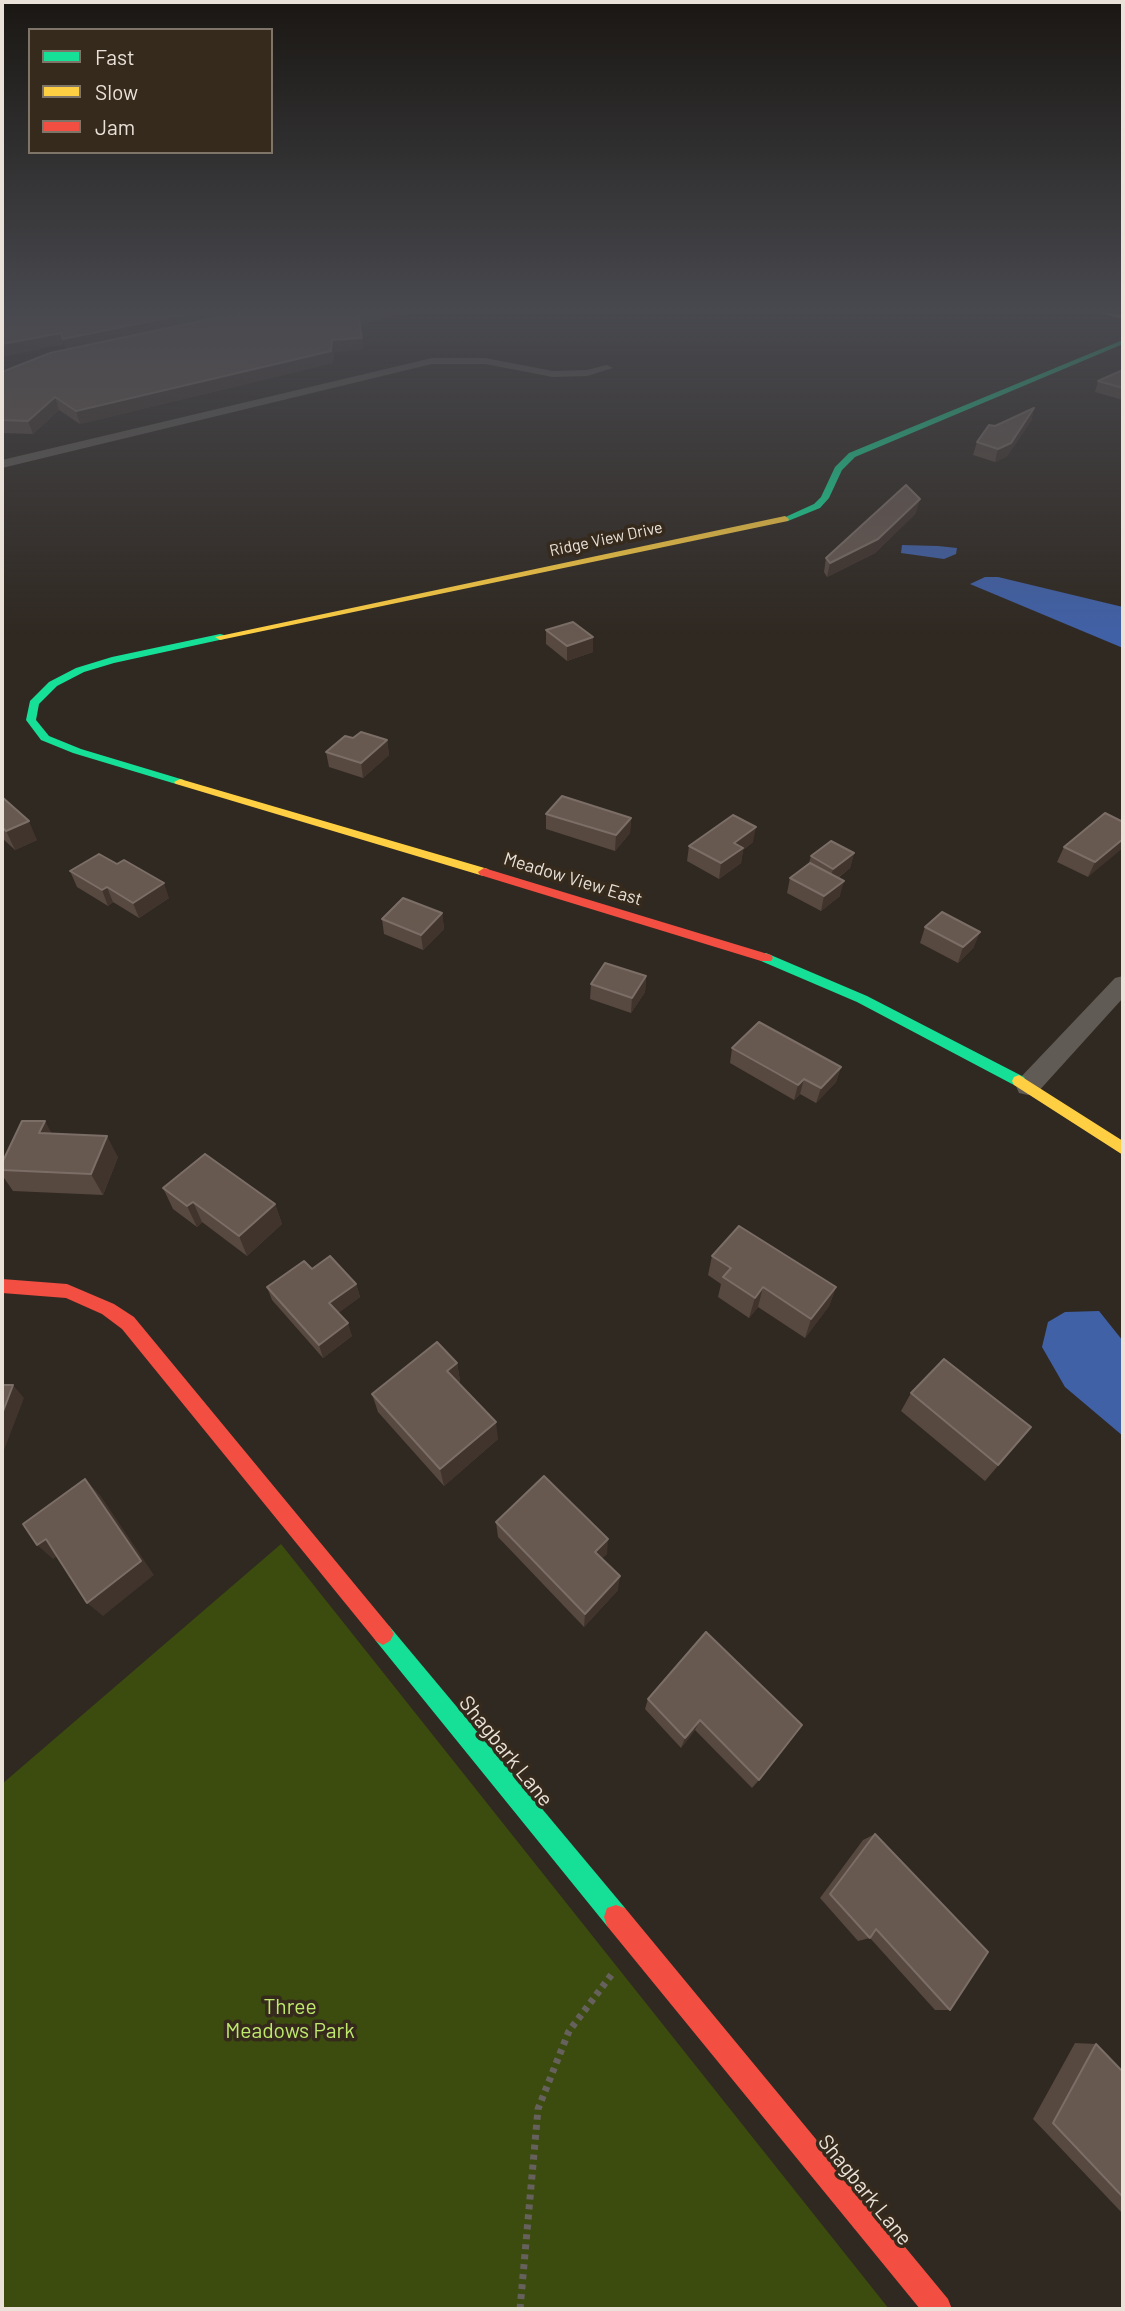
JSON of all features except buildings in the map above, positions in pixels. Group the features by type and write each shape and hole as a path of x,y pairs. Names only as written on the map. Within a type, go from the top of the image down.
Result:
{"street":[{"path":"2,464 183,420"},
{"name":"Ridge View Drive","path":"53,684 79,670 144,652 794,517 817,506 825,498 838,469 852,455 936,420"},
{"name":"Meadow View East","path":"53,684 41,693 34,703 31,720 45,738 57,744 742,950 819,978 1028,1086 1123,1149"},
{"path":"1028,1086 1123,984"},
{"name":"Shagbark Lane","path":"2,1286 21,1285 67,1291 108,1309 128,1323 938,2309"}],"path":[{"path":"520,2309 538,2109 569,2031 635,1942"}],"green space":[{"name":"Three Meadows Park","path":"281,1544 889,2309 2,2309 2,1784"}],"water":[{"path":"902,545 957,548 956,554 944,559 901,553"},
{"path":"985,577 998,577 1123,607 1123,648 970,584"},
{"path":"1099,1311 1123,1341 1123,1436 1065,1387 1042,1347 1048,1322 1065,1312"}],"traffic: fast":[{"path":"785,519 817,506 825,498 838,469 852,455 936,420"},
{"path":"180,782 77,751 45,738 31,720 34,703 53,684 80,670 112,660 220,637"},
{"path":"766,958 862,999 1019,1081"},
{"path":"383,1634 616,1917"}],"traffic: slow":[{"path":"220,637 785,519"},
{"path":"180,782 484,872"},
{"path":"1019,1081 1123,1149"}],"traffic: jam":[{"path":"484,872 766,958"},
{"path":"2,1286 67,1291 108,1309 128,1323 383,1634"},
{"path":"616,1917 938,2309"}]}
